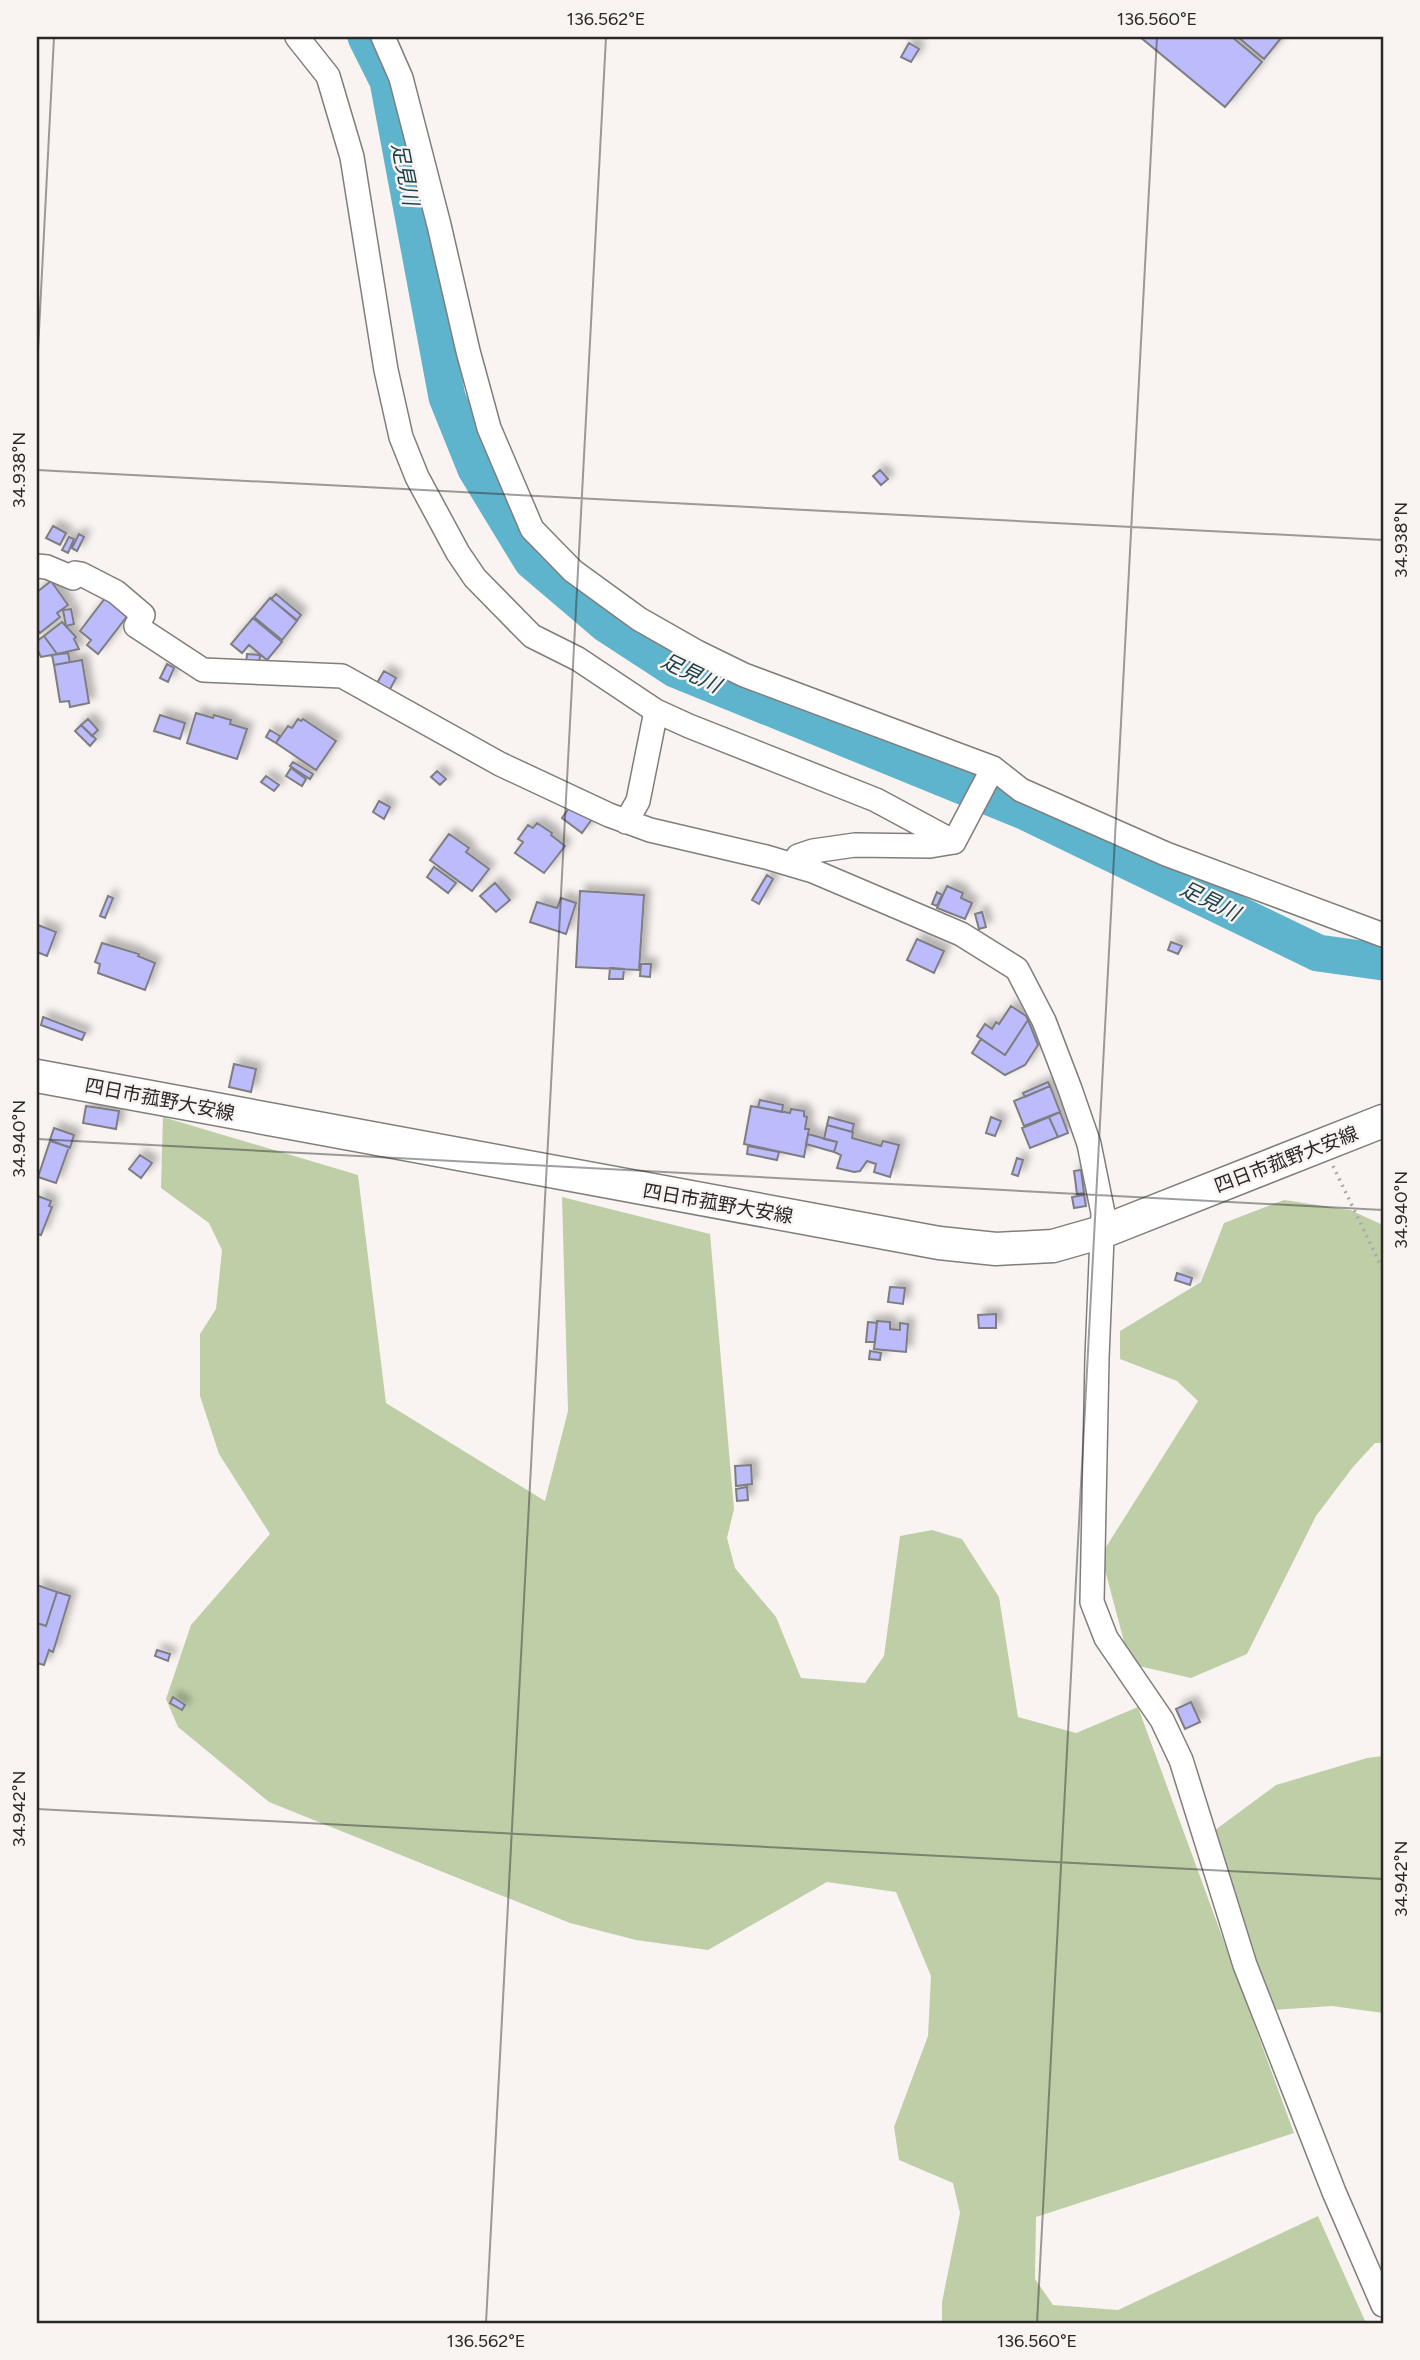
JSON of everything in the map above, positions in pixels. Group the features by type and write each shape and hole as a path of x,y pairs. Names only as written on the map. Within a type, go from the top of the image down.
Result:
{"main road":[{"name":"四日市菰野大安線","path":"37,1076 939,1243 996,1249 1053,1246 1102,1232 1383,1121"}],"street":[{"path":"297,37 328,76 352,157 386,370 401,437 417,477 458,553 475,578 532,636 578,659 656,710 689,726 876,800 954,842"},
{"path":"383,37 401,78 489,428 532,529 573,571 639,619 744,675 993,768 1021,790 1166,854 1383,934"},
{"path":"37,566 47,566 73,578 75,573 81,574 116,592 143,615 136,626 203,670 342,676 500,764 626,822 793,864 940,924 995,953 1017,969 1044,1021 1088,1144 1103,1213 1092,1602 1106,1639 1162,1720 1181,1760 1245,1965 1334,2192 1383,2305"},
{"path":"626,822 638,801 656,710"},
{"path":"954,842 993,768"},
{"path":"793,864 799,856 813,851 855,845 930,846 954,842"}],"path":[{"path":"1323,1145 1383,1270"}],"green space":[{"path":"163,1117 358,1175 386,1403 545,1501 568,1411 562,1197 710,1234 734,1509 727,1538 735,1568 776,1617 801,1678 865,1683 884,1656 900,1536 932,1530 962,1539 999,1597 1018,1717 1076,1733 1138,1707 1294,2133 1036,2217 1035,2279 1053,2305 1118,2310 1318,2216 1366,2323 942,2323 942,2302 960,2213 953,2183 899,2160 894,2127 928,2036 931,1976 896,1892 827,1882 708,1950 636,1940 570,1923 269,1802 178,1727 166,1699 191,1625 270,1534 219,1454 200,1396 200,1334 216,1309 222,1250 209,1223 161,1188"},
{"path":"1284,1200 1350,1210 1383,1225 1383,1443 1375,1443 1316,1516 1247,1654 1191,1678 1130,1664 1101,1555 1198,1401 1177,1381 1120,1359 1120,1331 1201,1282 1224,1223"},
{"path":"1383,1756 1383,2013 1332,2006 1273,2010 1211,1833 1276,1785 1367,1758"}],"building":[{"path":"1140,37 1232,37 1262,62 1225,107"},
{"path":"1238,37 1282,37 1264,59"},
{"path":"909,43 919,49 911,62 901,57"},
{"path":"880,470 888,479 881,485 873,476"},
{"path":"53,526 66,533 60,545 46,538"},
{"path":"79,534 84,537 77,551 72,548"},
{"path":"69,537 74,539 68,553 62,550"},
{"path":"51,581 68,605 57,613 60,617 40,633 37,629 37,592"},
{"path":"276,594 301,615 297,620 271,599"},
{"path":"106,597 128,615 98,654 87,645 91,640 80,631"},
{"path":"270,598 297,621 282,640 254,617"},
{"path":"71,609 74,624 66,626 63,610"},
{"path":"253,618 282,642 267,660 249,645 242,653 231,644"},
{"path":"62,622 76,637 74,639 79,649 57,654 44,636"},
{"path":"44,636 57,654 41,657 37,641"},
{"path":"68,653 70,662 54,665 52,655"},
{"path":"247,654 260,655 259,665 246,664"},
{"path":"82,660 89,703 70,707 69,701 60,702 54,665"},
{"path":"167,664 174,668 168,682 160,678"},
{"path":"384,671 396,678 389,691 377,683"},
{"path":"196,713 231,720 230,724 247,729 237,759 187,743"},
{"path":"160,715 185,723 180,739 154,731"},
{"path":"88,719 98,730 92,736 81,725"},
{"path":"298,719 303,719 336,741 316,770 276,743 288,726 292,728"},
{"path":"81,725 96,739 90,746 75,731"},
{"path":"270,730 280,736 276,743 266,737"},
{"path":"293,762 313,774 310,779 290,766"},
{"path":"291,768 306,779 302,786 286,776"},
{"path":"437,771 446,779 440,785 431,777"},
{"path":"266,776 279,785 274,791 261,782"},
{"path":"379,801 390,807 384,819 373,812"},
{"path":"576,806 592,819 582,833 562,818 569,808 573,811"},
{"path":"537,823 565,846 544,873 515,853 523,842 518,839 528,825 533,828"},
{"path":"449,834 469,848 466,852 489,869 472,891 430,860"},
{"path":"434,867 456,883 448,893 427,877"},
{"path":"767,875 773,879 759,904 752,900"},
{"path":"495,883 510,900 496,912 480,896"},
{"path":"947,886 963,893 961,898 972,903 965,919 937,908"},
{"path":"580,891 644,895 639,970 576,967"},
{"path":"937,892 942,895 937,906 932,904"},
{"path":"108,896 113,898 105,918 100,916"},
{"path":"561,898 576,903 566,934 530,922 537,902 557,908"},
{"path":"982,912 986,927 979,929 975,914"},
{"path":"38,925 56,932 47,956 37,952"},
{"path":"917,939 944,951 934,973 907,960"},
{"path":"1171,942 1182,946 1178,954 1168,950"},
{"path":"102,943 139,954 138,956 155,963 145,990 98,973 100,964 95,962"},
{"path":"641,964 651,964 650,977 640,976"},
{"path":"610,968 624,969 623,979 609,979"},
{"path":"1011,1006 1028,1020 1005,1055 977,1036 985,1024 992,1029 996,1022 999,1024"},
{"path":"43,1017 85,1033 82,1040 41,1025"},
{"path":"1028,1020 1038,1045 1025,1065 1005,1075 972,1053 981,1039 1005,1055"},
{"path":"234,1064 256,1069 251,1092 229,1087"},
{"path":"1048,1082 1050,1086 1025,1097 1023,1093"},
{"path":"1050,1086 1060,1112 1024,1126 1014,1101"},
{"path":"760,1100 783,1105 782,1112 758,1107"},
{"path":"86,1106 119,1111 116,1129 83,1123"},
{"path":"751,1106 790,1113 791,1109 804,1111 804,1116 807,1117 805,1129 809,1129 804,1157 744,1144"},
{"path":"1060,1112 1068,1133 1058,1137 1049,1117"},
{"path":"829,1117 854,1124 852,1132 827,1125"},
{"path":"991,1117 1001,1121 995,1136 986,1133"},
{"path":"1049,1117 1058,1137 1030,1148 1022,1128"},
{"path":"827,1125 853,1132 852,1138 881,1146 883,1141 899,1145 890,1177 874,1172 876,1164 867,1161 860,1171 837,1168 841,1155 834,1152 837,1142 824,1139"},
{"path":"54,1128 74,1135 70,1148 50,1140"},
{"path":"808,1134 837,1142 834,1152 806,1144"},
{"path":"50,1141 69,1147 56,1183 38,1177"},
{"path":"748,1146 779,1152 777,1160 747,1154"},
{"path":"140,1155 152,1163 141,1178 129,1169"},
{"path":"1017,1158 1023,1160 1018,1176 1012,1174"},
{"path":"1081,1170 1084,1193 1077,1194 1074,1171"},
{"path":"1084,1195 1086,1206 1074,1208 1072,1197"},
{"path":"38,1196 51,1201 49,1206 52,1207 41,1235 37,1234"},
{"path":"1177,1273 1192,1278 1190,1285 1175,1280"},
{"path":"890,1287 905,1288 903,1304 888,1302"},
{"path":"996,1314 996,1328 979,1328 978,1315"},
{"path":"877,1321 890,1322 890,1329 900,1330 900,1323 908,1324 906,1352 874,1349"},
{"path":"868,1322 877,1323 875,1342 866,1342"},
{"path":"870,1351 881,1353 880,1360 869,1359"},
{"path":"751,1465 752,1484 736,1486 735,1466"},
{"path":"747,1487 748,1500 737,1501 736,1489"},
{"path":"37,1585 57,1592 46,1626 37,1623"},
{"path":"57,1592 70,1596 53,1652 49,1650 44,1665 37,1663 37,1623 46,1626"},
{"path":"157,1650 170,1654 168,1661 155,1656"},
{"path":"173,1697 185,1705 182,1710 170,1703"},
{"path":"1191,1702 1200,1722 1185,1729 1176,1709"}],"waterway":[{"name":"足見川","path":"366,37 388,81 447,397 476,469 532,561 606,624 675,669 1024,811 1318,953 1383,962"}]}
